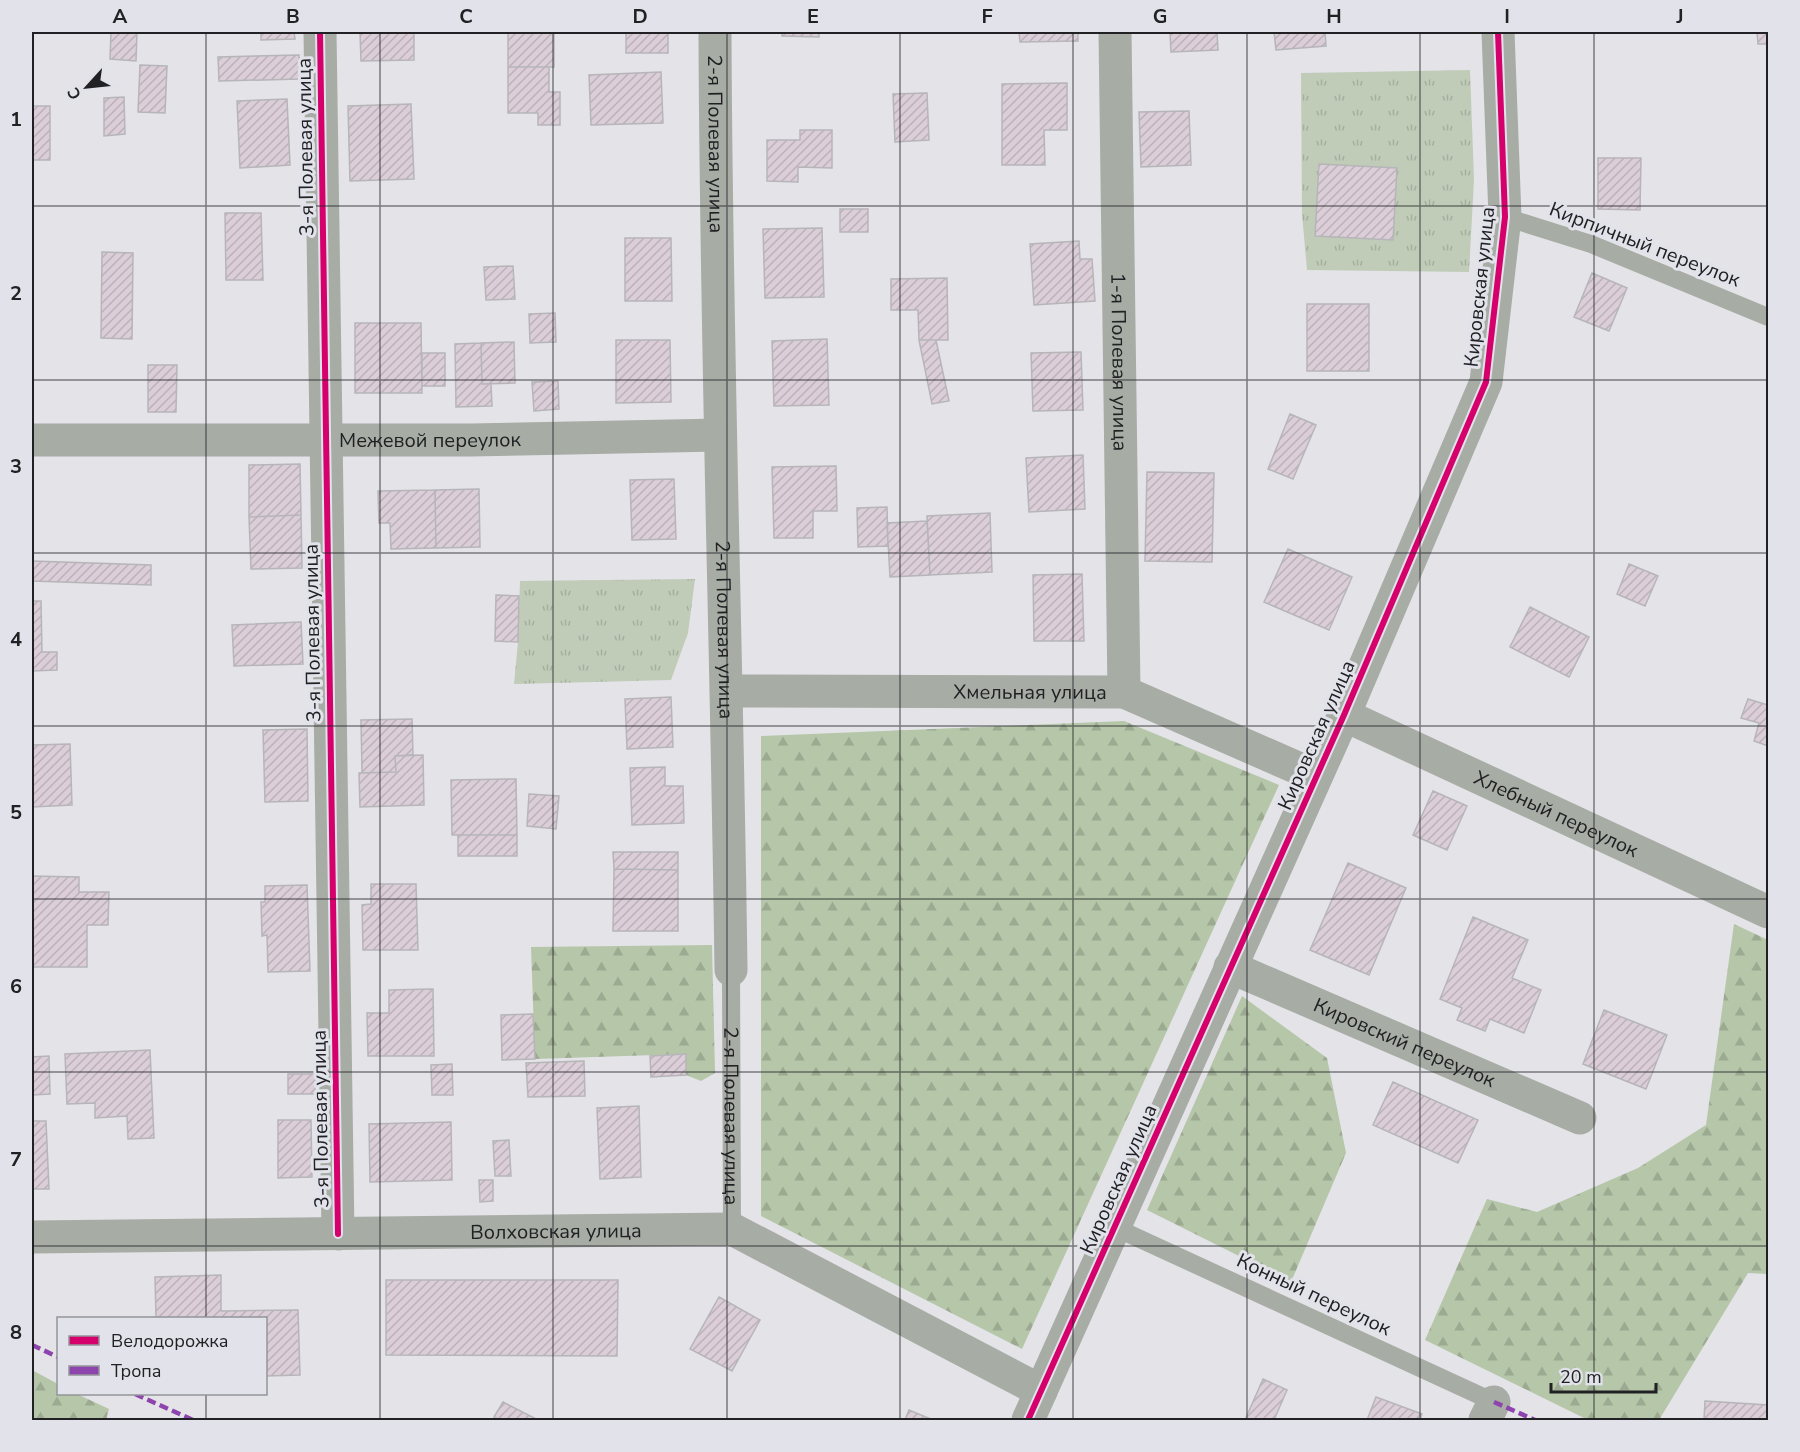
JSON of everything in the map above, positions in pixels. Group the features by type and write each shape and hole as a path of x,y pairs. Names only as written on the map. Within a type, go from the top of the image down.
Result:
{"street":[{"name":"3-я Полевая улица","path":"320,32 338,1234"},
{"name":"2-я Полевая улица","path":"715,32 720,435 731,970"},
{"name":"1-я Полевая улица","path":"1115,32 1124,692"},
{"name":"Кировская улица","path":"1034,1406 1344,715 1486,382 1504,217 1498,32"},
{"name":"Межевой переулок","path":"32,440 471,440 720,435"},
{"name":"Хмельная улица","path":"727,691 1124,692 1316,776"},
{"name":"Хлебный переулок","path":"1344,715 1768,912"},
{"name":"Кировский переулок","path":"1230,967 1580,1118"},
{"name":"Волховская улица","path":"32,1237 732,1229 1034,1406"}],"lane":[{"name":"Кирпичный переулок","path":"1504,217 1591,244 1768,317"},
{"name":"2-я Полевая улица","path":"731,970 732,1229"},
{"name":"Конный переулок","path":"1114,1227 1490,1411"}],"green space":[{"path":"1470,70 1474,180 1469,272 1307,270 1302,214 1301,73"},
{"path":"695,579 688,633 671,680 514,684 520,581"},
{"path":"1124,721 1279,785 1022,1349 761,1216 761,736"},
{"path":"1734,924 1768,940 1768,1274 1748,1273 1659,1420 1588,1420 1425,1340 1487,1199 1537,1212 1638,1168 1706,1125"},
{"path":"712,945 715,1073 701,1081 686,1075 685,1054 535,1059 531,947"},
{"path":"1242,996 1327,1058 1346,1153 1291,1282 1147,1210"},
{"path":"32,1370 57,1383 57,1395 79,1395 109,1409 106,1420 32,1420"}],"building":[{"path":"111,32 137,32 136,61 110,59"},
{"path":"261,32 294,32 295,39 261,40"},
{"path":"360,32 414,32 414,60 361,61"},
{"path":"508,32 554,32 554,67 508,67"},
{"path":"626,32 668,32 668,53 626,53"},
{"path":"782,32 819,32 819,37 782,36"},
{"path":"1019,32 1078,32 1078,41 1020,42"},
{"path":"1170,32 1217,32 1218,50 1171,52"},
{"path":"1274,32 1325,32 1326,46 1276,50"},
{"path":"1757,32 1768,32 1768,44 1758,44"},
{"path":"299,55 300,79 219,81 218,57"},
{"path":"140,65 167,66 165,113 138,112"},
{"path":"508,67 549,67 549,92 560,92 560,125 538,125 538,113 508,113"},
{"path":"661,72 663,123 591,125 589,75"},
{"path":"1067,83 1067,130 1044,130 1045,165 1002,165 1002,84"},
{"path":"927,93 929,140 895,142 893,94"},
{"path":"124,97 125,134 104,136 104,98"},
{"path":"287,99 290,165 240,168 237,101"},
{"path":"411,104 414,179 350,181 348,106"},
{"path":"32,106 50,106 50,160 32,160"},
{"path":"1189,111 1191,165 1141,167 1139,112"},
{"path":"800,130 832,130 832,168 798,167 798,182 767,181 767,140 800,140"},
{"path":"1598,158 1641,158 1640,210 1598,209"},
{"path":"1319,164 1397,168 1393,240 1315,236"},
{"path":"840,209 868,209 868,232 840,232"},
{"path":"225,213 261,213 263,280 226,280"},
{"path":"822,228 824,297 765,298 763,229"},
{"path":"625,238 671,238 672,301 625,301"},
{"path":"1079,241 1080,259 1092,259 1095,301 1034,305 1030,244"},
{"path":"102,252 133,253 132,339 101,338"},
{"path":"513,266 515,299 486,300 484,267"},
{"path":"1592,273 1627,288 1609,331 1574,317"},
{"path":"947,278 948,340 919,340 918,310 891,310 891,279"},
{"path":"1307,304 1369,304 1369,371 1307,371"},
{"path":"555,313 556,342 530,343 529,314"},
{"path":"355,323 421,323 422,393 355,393"},
{"path":"827,339 829,405 774,406 772,341"},
{"path":"616,340 670,340 671,402 616,403"},
{"path":"919,340 936,340 949,401 932,404"},
{"path":"514,342 515,383 482,384 481,343"},
{"path":"481,343 482,384 491,384 492,406 456,407 455,344"},
{"path":"1081,352 1083,410 1033,411 1031,353"},
{"path":"422,353 445,353 445,386 422,386"},
{"path":"148,365 177,365 176,412 148,412"},
{"path":"558,381 559,409 534,411 532,382"},
{"path":"1290,414 1316,425 1293,479 1268,469"},
{"path":"1083,455 1085,509 1029,512 1026,458"},
{"path":"300,464 301,515 249,517 249,465"},
{"path":"836,466 837,511 813,511 813,538 774,538 772,467"},
{"path":"1147,472 1214,473 1212,562 1145,561"},
{"path":"674,479 676,539 632,540 630,480"},
{"path":"479,489 480,547 436,548 435,490"},
{"path":"435,490 436,548 391,549 390,523 379,523 378,491"},
{"path":"887,507 888,546 858,547 857,508"},
{"path":"990,513 992,572 930,575 927,516"},
{"path":"301,515 302,568 251,569 249,517"},
{"path":"927,521 930,575 890,577 887,523"},
{"path":"1288,549 1352,577 1329,630 1264,602"},
{"path":"32,561 151,565 151,585 32,581"},
{"path":"1629,564 1658,576 1645,606 1617,594"},
{"path":"1082,574 1084,641 1034,641 1033,575"},
{"path":"496,595 519,596 518,642 495,641"},
{"path":"32,601 41,601 42,652 57,652 57,670 32,671"},
{"path":"1530,607 1589,637 1569,677 1510,647"},
{"path":"301,622 303,664 234,666 232,625"},
{"path":"671,697 673,747 627,749 625,699"},
{"path":"1748,699 1768,705 1768,746 1754,741 1759,723 1741,718"},
{"path":"412,719 413,755 395,756 396,772 362,773 361,720"},
{"path":"307,729 308,801 265,802 263,730"},
{"path":"70,744 72,805 32,807 32,745"},
{"path":"423,755 424,805 360,807 359,773 396,772 395,756"},
{"path":"665,767 665,786 683,786 684,823 632,825 630,768"},
{"path":"516,779 517,835 452,835 451,780"},
{"path":"1433,791 1467,806 1447,850 1413,835"},
{"path":"529,794 559,796 556,829 527,826"},
{"path":"458,835 517,835 517,856 458,856"},
{"path":"613,852 678,852 678,870 614,869"},
{"path":"1348,863 1406,888 1369,975 1310,950"},
{"path":"614,869 678,870 678,931 613,931"},
{"path":"32,876 79,877 79,892 109,892 108,925 87,925 87,967 33,967"},
{"path":"371,884 416,884 418,950 363,950 362,905 371,904"},
{"path":"307,885 310,971 268,972 267,935 262,936 261,902 265,902 265,886"},
{"path":"1473,917 1528,940 1512,978 1541,990 1524,1033 1490,1019 1485,1031 1457,1020 1462,1008 1440,999"},
{"path":"433,989 434,1056 368,1056 367,1013 389,1013 389,990"},
{"path":"1604,1010 1667,1035 1646,1089 1583,1064"},
{"path":"533,1014 535,1059 502,1060 501,1015"},
{"path":"150,1050 154,1138 128,1139 127,1116 95,1118 95,1103 67,1104 65,1054"},
{"path":"686,1054 686,1075 651,1077 650,1056"},
{"path":"49,1056 50,1094 32,1095 32,1057"},
{"path":"584,1061 585,1096 528,1097 526,1063"},
{"path":"452,1064 453,1095 432,1095 431,1065"},
{"path":"288,1074 315,1074 315,1094 288,1094"},
{"path":"1393,1082 1478,1120 1458,1163 1373,1125"},
{"path":"639,1106 641,1177 600,1179 597,1108"},
{"path":"278,1120 311,1120 312,1177 278,1178"},
{"path":"32,1121 46,1121 49,1189 32,1189"},
{"path":"451,1122 452,1180 370,1182 369,1124"},
{"path":"509,1140 511,1176 495,1176 493,1141"},
{"path":"479,1180 493,1180 493,1201 480,1202"},
{"path":"221,1275 221,1311 298,1310 300,1375 267,1376 267,1317 156,1317 155,1277"},
{"path":"386,1280 618,1280 617,1356 386,1355"},
{"path":"719,1297 760,1320 732,1371 690,1349"},
{"path":"1263,1379 1287,1390 1274,1420 1245,1420"},
{"path":"1376,1397 1422,1414 1420,1420 1367,1420"},
{"path":"1705,1401 1768,1405 1768,1420 1704,1420"},
{"path":"503,1402 538,1420 500,1420 494,1417"},
{"path":"909,1410 933,1420 905,1420"}],"marked path":[{"path":"32,1345 57,1357"},
{"path":"137,1395 193,1420"},
{"path":"1494,1402 1535,1420"}],"cycle path":[{"path":"320,32 338,1234"},
{"path":"1028,1420 1344,715 1486,382 1505,217 1498,32"}]}
